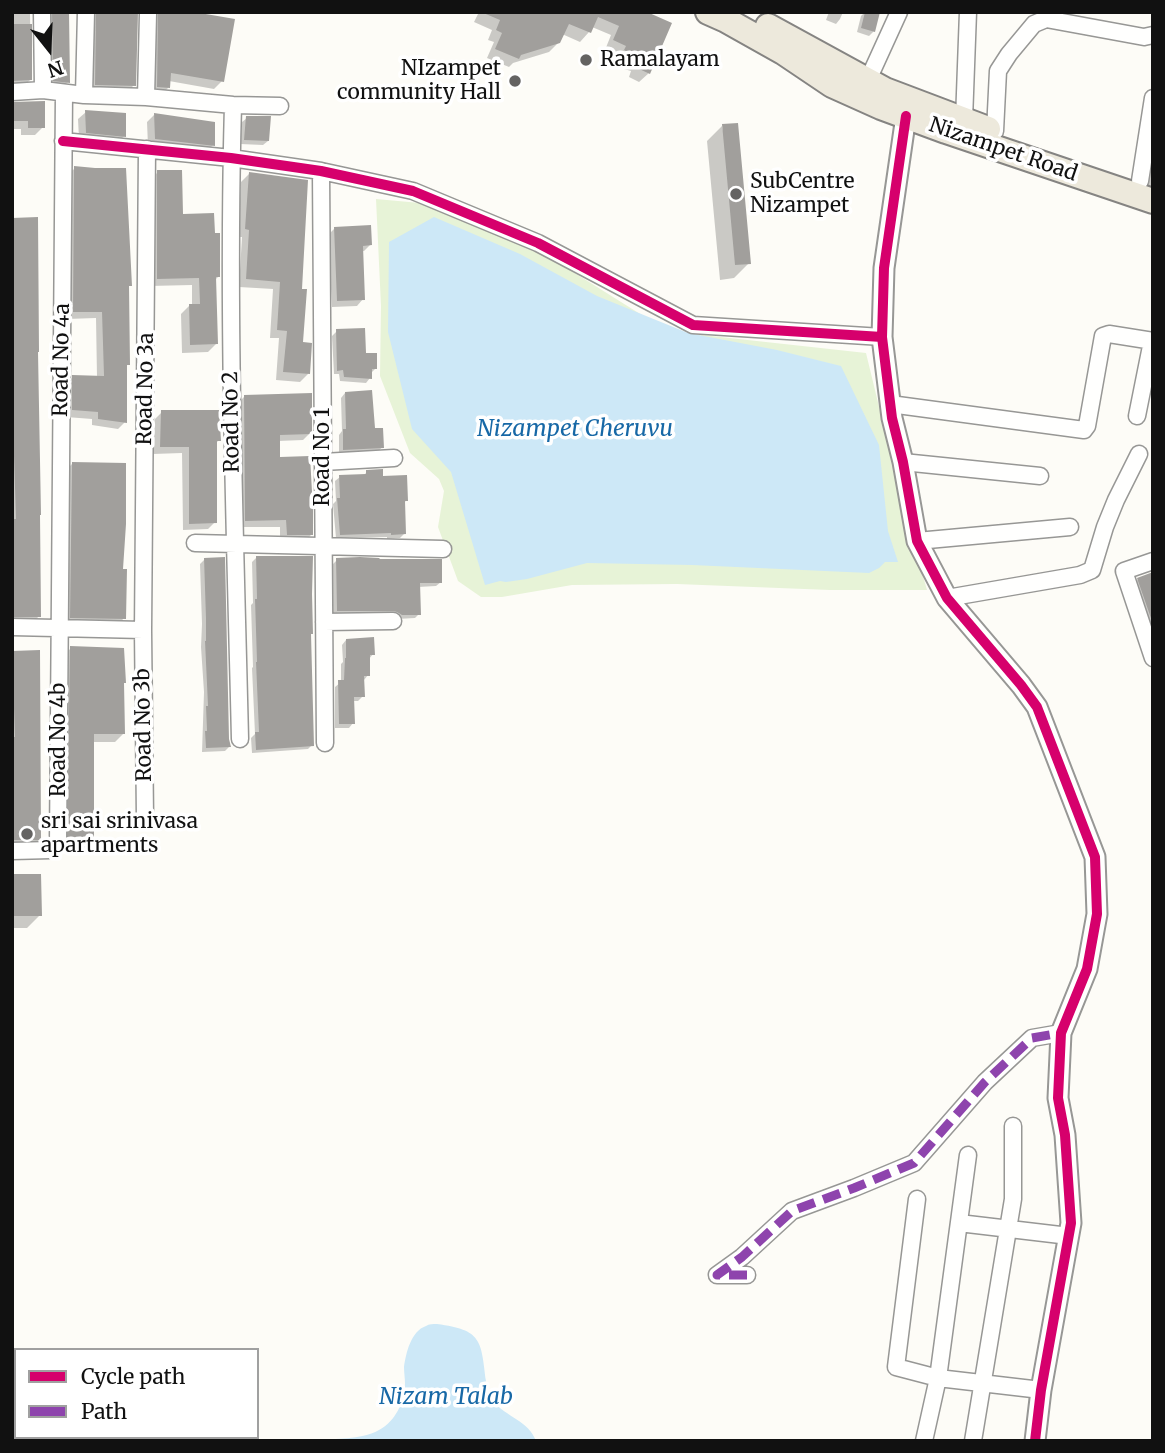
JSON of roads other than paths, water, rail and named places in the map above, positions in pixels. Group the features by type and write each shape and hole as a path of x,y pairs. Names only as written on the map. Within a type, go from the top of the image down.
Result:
{"main road":[{"name":"Nizampet Road","path":"708,12 775,48 867,80 964,120 1149,189"},
{"name":"Nizampet Road","path":"739,12 776,30 821,65 832,85 881,107 946,131 1149,189"}],"street":[{"path":"42,12 43,90"},
{"path":"85,95 86,12"},
{"path":"867,80 899,12"},
{"path":"964,120 968,12"},
{"path":"146,97 148,14"},
{"path":"995,131 998,71 1034,24 1046,19 1082,18 1144,37 1153,35"},
{"path":"12,92 43,90 85,95 280,106"},
{"name":"Road No 4a","path":"59,628 64,93"},
{"path":"1149,189 1153,98"},
{"name":"Road No 2","path":"233,104 231,381 240,739"},
{"path":"906,116 884,268 883,337 892,418 917,541 947,598 1037,707 1095,858 1097,914 1087,969 1061,1033 1058,1097 1065,1135 1071,1223 1041,1390 1035,1441"},
{"path":"64,141 231,158 321,171 413,191 538,243 693,325 883,337"},
{"name":"Road No 3a","path":"143,630 147,149"},
{"name":"Road No 1","path":"321,171 325,743"},
{"path":"890,404 1084,430 1087,426 1102,338 1109,334 1152,341 1137,416"},
{"path":"947,598 1080,575 1092,570 1105,527 1139,454"},
{"path":"323,462 394,458"},
{"path":"903,462 1040,475"},
{"path":"917,541 1070,527"},
{"path":"195,543 443,549"},
{"path":"1153,561 1124,571 1153,658"},
{"path":"324,622 393,621"},
{"path":"12,627 143,630"},
{"name":"Road No 4b","path":"12,850 51,850 58,842 59,628"},
{"name":"Road No 3b","path":"143,630 145,819"},
{"path":"747,1275 717,1275 742,1257 792,1210 914,1163 978,1089 1032,1038 1061,1033"},
{"path":"973,1441 1013,1199 1013,1126"},
{"path":"924,1441 938,1378 968,1155"},
{"path":"917,1199 896,1367 938,1378 1041,1390"},
{"path":"959,1223 1069,1236"}],"water":[{"name":"Nizampet Cheruvu","path":"434,217 520,254 597,296 688,333 777,350 841,366 879,445 888,531 898,562 885,562 869,573 587,563 527,579 485,585 451,472 412,429 388,332 389,242"},
{"name":"Nizam Talab","path":"437,1324 463,1330 476,1339 483,1356 490,1397 523,1424 536,1441 315,1441 364,1436 390,1422 403,1398 404,1367 410,1343 421,1329"}],"place":[{"name":"Ramalayam","path":"586,60"},
{"name":"NIzampet community Hall","path":"515,81"},
{"name":"SubCentre Nizampet","path":"736,194"},
{"name":"sri sai srinivasa apartments","path":"27,834"}]}
